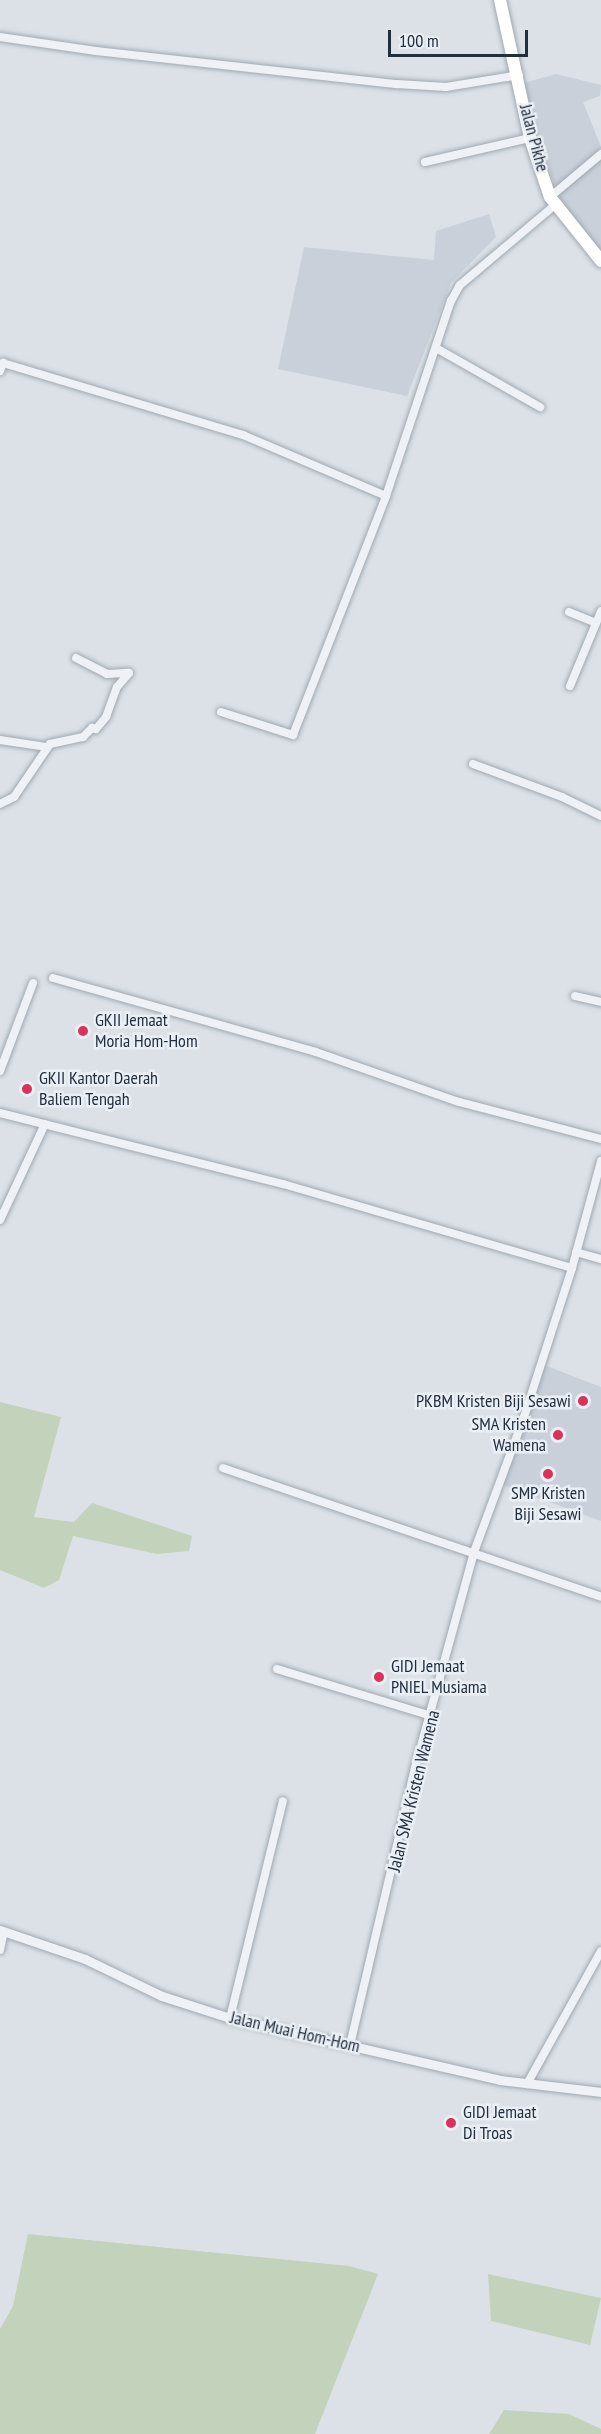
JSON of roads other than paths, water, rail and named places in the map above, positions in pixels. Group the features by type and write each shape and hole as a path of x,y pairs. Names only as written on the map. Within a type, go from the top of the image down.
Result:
{"highway":[{"name":"Jalan Pikhe","path":"500,0 519,75 530,138 553,201 601,261"}],"street":[{"path":"0,37 96,51 397,84 446,87 519,75"},
{"path":"425,162 530,138"},
{"path":"221,712 293,735 386,496 460,285 601,154"},
{"path":"436,348 540,407"},
{"path":"0,371 3,363 243,435 386,496"},
{"path":"570,686 601,611"},
{"path":"569,612 596,623"},
{"path":"0,740 47,747 96,729 106,717 117,687 129,673 107,674 76,658"},
{"path":"0,804 15,797 47,747"},
{"path":"473,764 562,797 601,816"},
{"path":"53,978 316,1052 459,1102 601,1138"},
{"path":"0,1071 33,983"},
{"path":"575,996 601,1002"},
{"path":"0,1113 283,1184 572,1268"},
{"path":"0,1220 45,1124"},
{"name":"Jalan SMA Kristen Wamena","path":"350,2045 401,1840 416,1768 432,1716 474,1551 524,1417 572,1268 601,1161"},
{"path":"576,1252 601,1259"},
{"path":"223,1468 474,1551 601,1597"},
{"path":"277,1669 432,1716"},
{"path":"230,2018 284,1801"},
{"path":"0,1950 2,1931"},
{"name":"Jalan Muai Hom-Hom","path":"2,1931 85,1959 162,1996 230,2018 527,2084 601,2092"},
{"path":"527,2084 601,1951"}],"place":[{"name":"GKII Jemaat Moria Hom-Hom","path":"83,1031"},
{"name":"GKII Kantor Daerah Baliem Tengah","path":"27,1089"},
{"name":"PKBM Kristen Biji Sesawi","path":"583,1401"},
{"name":"SMA Kristen Wamena","path":"558,1435"},
{"name":"SMP Kristen Biji Sesawi","path":"548,1474"},
{"name":"GIDI Jemaat PNIEL Musiama","path":"379,1677"},
{"name":"GIDI Jemaat Di Troas","path":"451,2123"}]}
